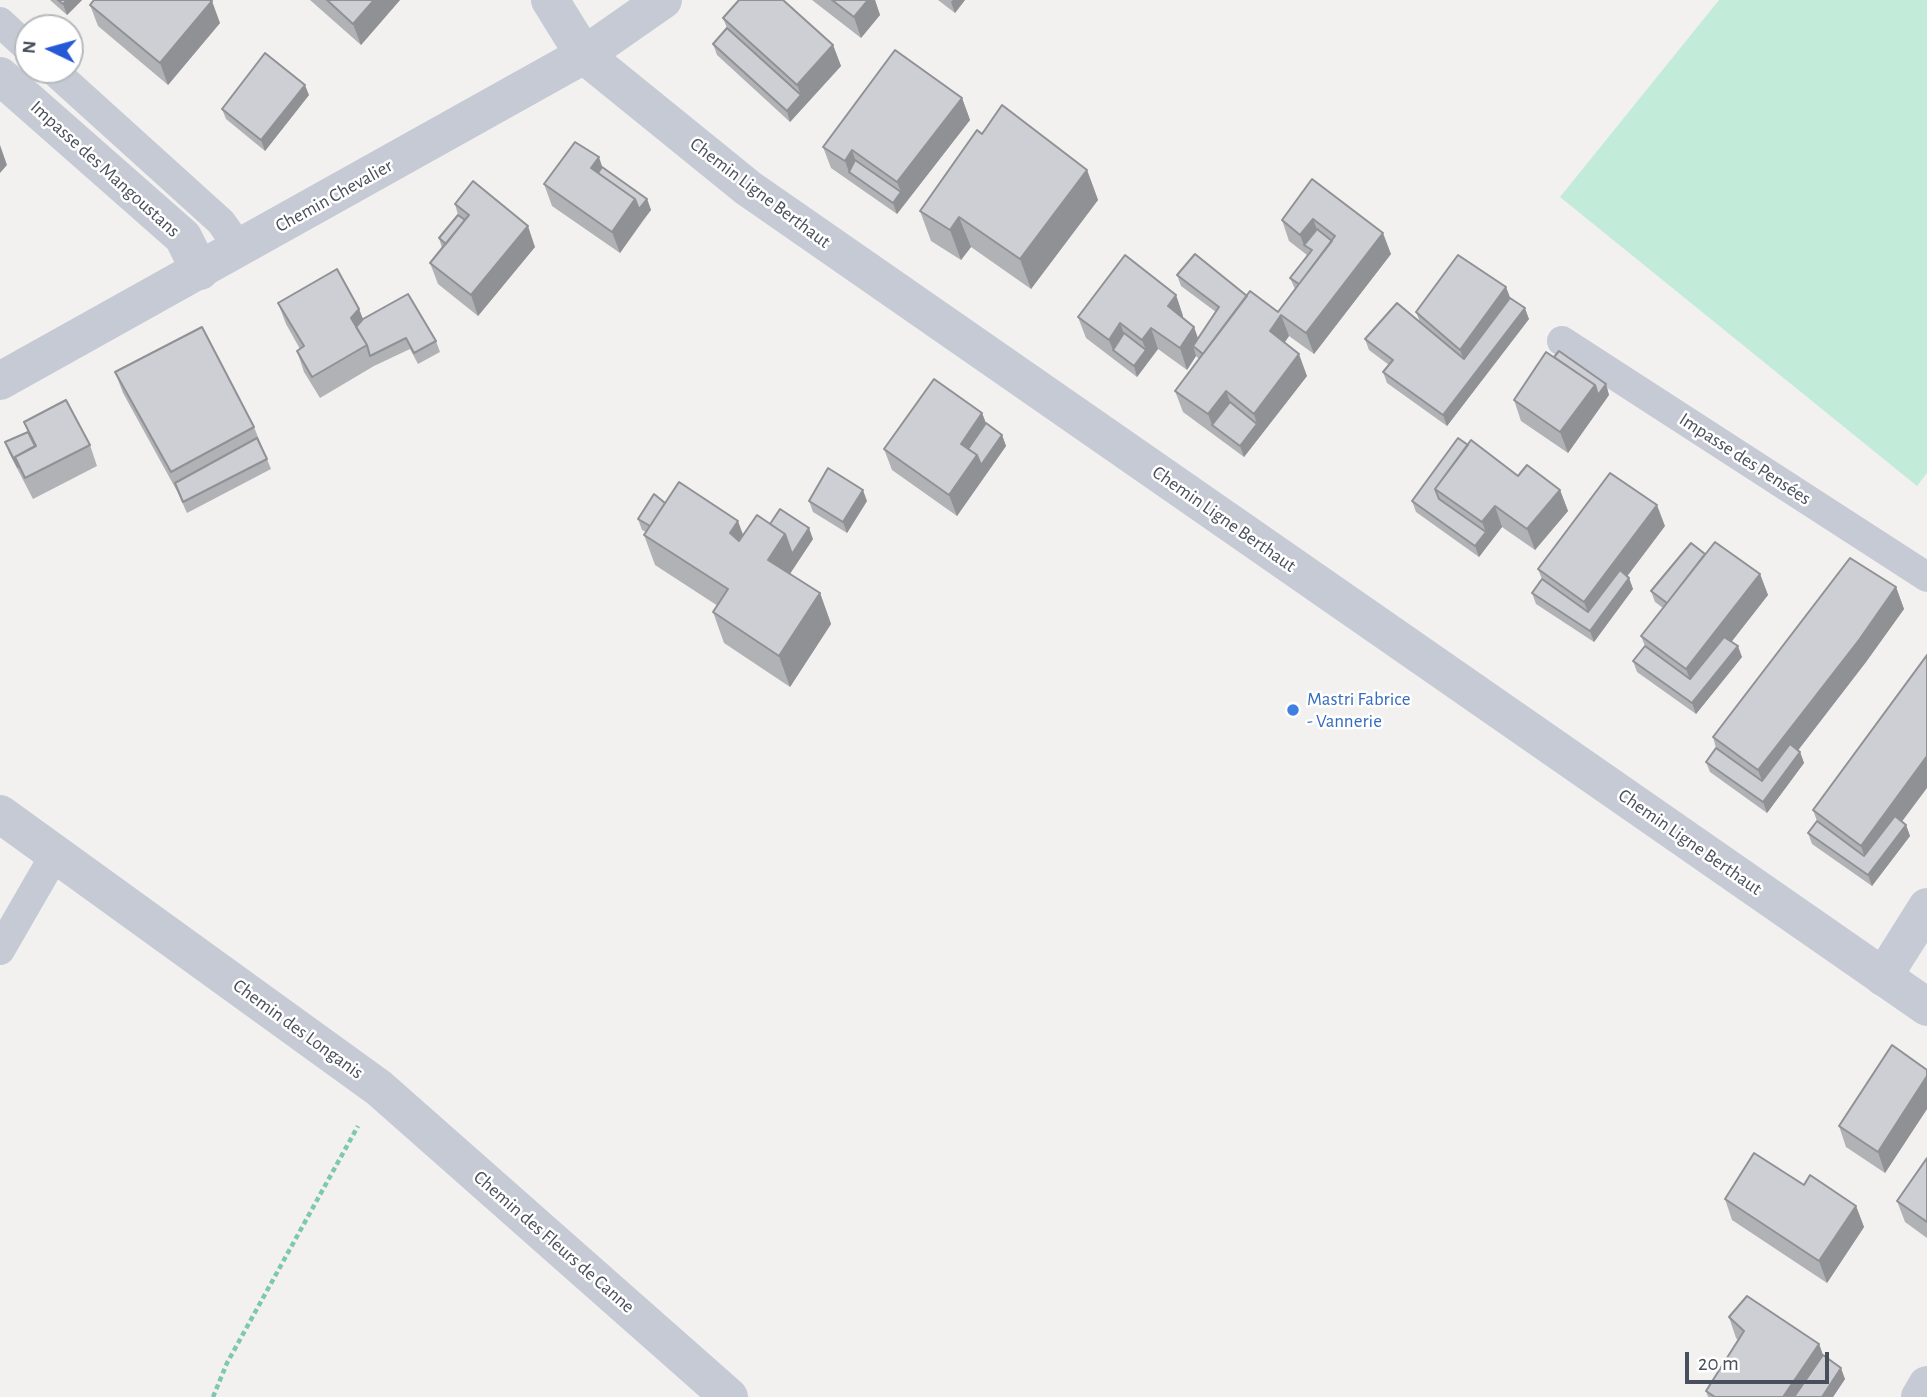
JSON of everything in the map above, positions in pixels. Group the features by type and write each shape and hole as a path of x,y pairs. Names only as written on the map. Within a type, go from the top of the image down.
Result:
{"street":[{"name":"Chemin Ligne Berthaut","path":"550,0 584,55 748,188 1927,1007"},
{"name":"Chemin Chevalier","path":"0,381 584,55 663,0"},
{"name":"Impasse des Mangoustans","path":"0,76 183,237 200,271"},
{"name":"Chemin des Longanis","path":"0,814 379,1088"},
{"path":"1883,977 1927,907"},
{"name":"Chemin des Fleurs de Canne","path":"379,1088 730,1397"},
{"path":"1920,1397 1927,1385"}],"lane":[{"path":"0,22 14,35"},
{"path":"67,84 220,222 240,248"},
{"name":"Impasse des Pensées","path":"1563,341 1927,577"},
{"path":"0,950 56,853"}],"path":[{"name":"Chemin des Longanis","path":"213,1397 227,1363 379,1088"}],"green space":[{"path":"1719,0 1927,0 1927,473 1917,486 1560,197"}],"building":[{"path":"94,0 212,1 160,63 90,5"},
{"path":"327,0 374,0 353,24"},
{"path":"739,0 783,0 833,45 797,85 723,18"},
{"path":"832,0 868,0 854,17"},
{"path":"727,28 801,95 787,111 713,44"},
{"path":"895,50 962,98 897,182 852,150 845,161 823,147"},
{"path":"265,53 305,85 261,140 222,109"},
{"path":"1002,105 1087,170 1020,259 959,217 950,230 920,211 977,130 982,134"},
{"path":"575,142 599,157 591,168 635,199 612,232 544,184"},
{"path":"855,160 901,192 893,203 849,172"},
{"path":"602,167 647,199 639,209 635,199 598,173"},
{"path":"1312,179 1383,233 1306,333 1281,315 1270,331 1299,354 1254,414 1226,391 1208,414 1175,391 1250,291 1278,312 1335,236 1313,219 1300,235 1282,220"},
{"path":"473,181 528,226 471,295 430,263 469,215 455,204"},
{"path":"458,215 465,220 446,244 439,238"},
{"path":"1317,229 1332,241 1299,284 1290,278 1312,250 1304,245"},
{"path":"1195,254 1247,296 1203,354 1193,346 1219,307 1177,275"},
{"path":"1125,255 1176,295 1168,306 1194,327 1180,348 1151,328 1142,340 1120,323 1109,340 1078,317"},
{"path":"1458,255 1506,287 1460,350 1416,312"},
{"path":"337,269 359,309 351,318 367,345 312,377 297,351 304,346 278,303"},
{"path":"408,294 436,341 414,353 406,338 370,356 356,327 363,319"},
{"path":"1510,298 1525,308 1443,415 1383,372 1393,360 1365,339 1397,303 1464,359"},
{"path":"202,327 254,427 171,472 115,372"},
{"path":"1124,333 1146,350 1134,366 1113,350"},
{"path":"1559,351 1606,384 1598,395 1595,385 1554,357"},
{"path":"1546,352 1595,385 1560,432 1514,400"},
{"path":"934,379 982,413 961,444 977,455 949,495 884,449"},
{"path":"66,400 90,445 25,478 15,457 36,446 24,422"},
{"path":"1230,402 1257,424 1240,446 1212,425"},
{"path":"986,423 1002,435 981,465 977,455 968,449"},
{"path":"28,432 35,446 15,457 18,467 5,442"},
{"path":"257,438 267,459 183,502 175,483"},
{"path":"1458,438 1468,445 1435,489 1439,499 1486,532 1475,546 1412,501"},
{"path":"1471,440 1518,476 1527,465 1560,490 1527,529 1495,506 1482,522 1435,489"},
{"path":"828,468 863,490 843,522 809,501"},
{"path":"1610,473 1657,505 1584,602 1538,569"},
{"path":"679,482 738,521 730,533 739,541 757,515 785,534 768,560 820,593 779,656 713,612 728,589 644,535"},
{"path":"654,494 665,503 650,526 638,519"},
{"path":"780,509 809,528 792,554 785,534 770,524"},
{"path":"1715,542 1760,574 1686,669 1641,636"},
{"path":"1691,543 1705,554 1667,603 1651,591"},
{"path":"1850,558 1896,587 1859,640 1758,770 1713,737"},
{"path":"1620,570 1629,578 1590,631 1532,593 1542,579 1588,612"},
{"path":"1724,637 1738,646 1692,703 1633,661 1645,646 1690,679"},
{"path":"1927,655 1927,756 1861,846 1813,810"},
{"path":"1790,744 1800,752 1763,802 1706,762 1716,748 1762,781"},
{"path":"1895,816 1906,825 1868,875 1808,833 1817,821 1864,856"},
{"path":"1892,1045 1927,1070 1927,1076 1878,1152 1839,1126"},
{"path":"1754,1153 1804,1185 1810,1175 1856,1206 1819,1261 1725,1199"},
{"path":"1927,1158 1927,1222 1897,1201"},
{"path":"1747,1296 1819,1344 1783,1397 1715,1397 1706,1391 1744,1331 1729,1317"},
{"path":"1823,1355 1841,1368 1822,1397 1794,1397"}],"place":[{"name":"Mastri Fabrice - Vannerie","path":"1293,710"}]}
